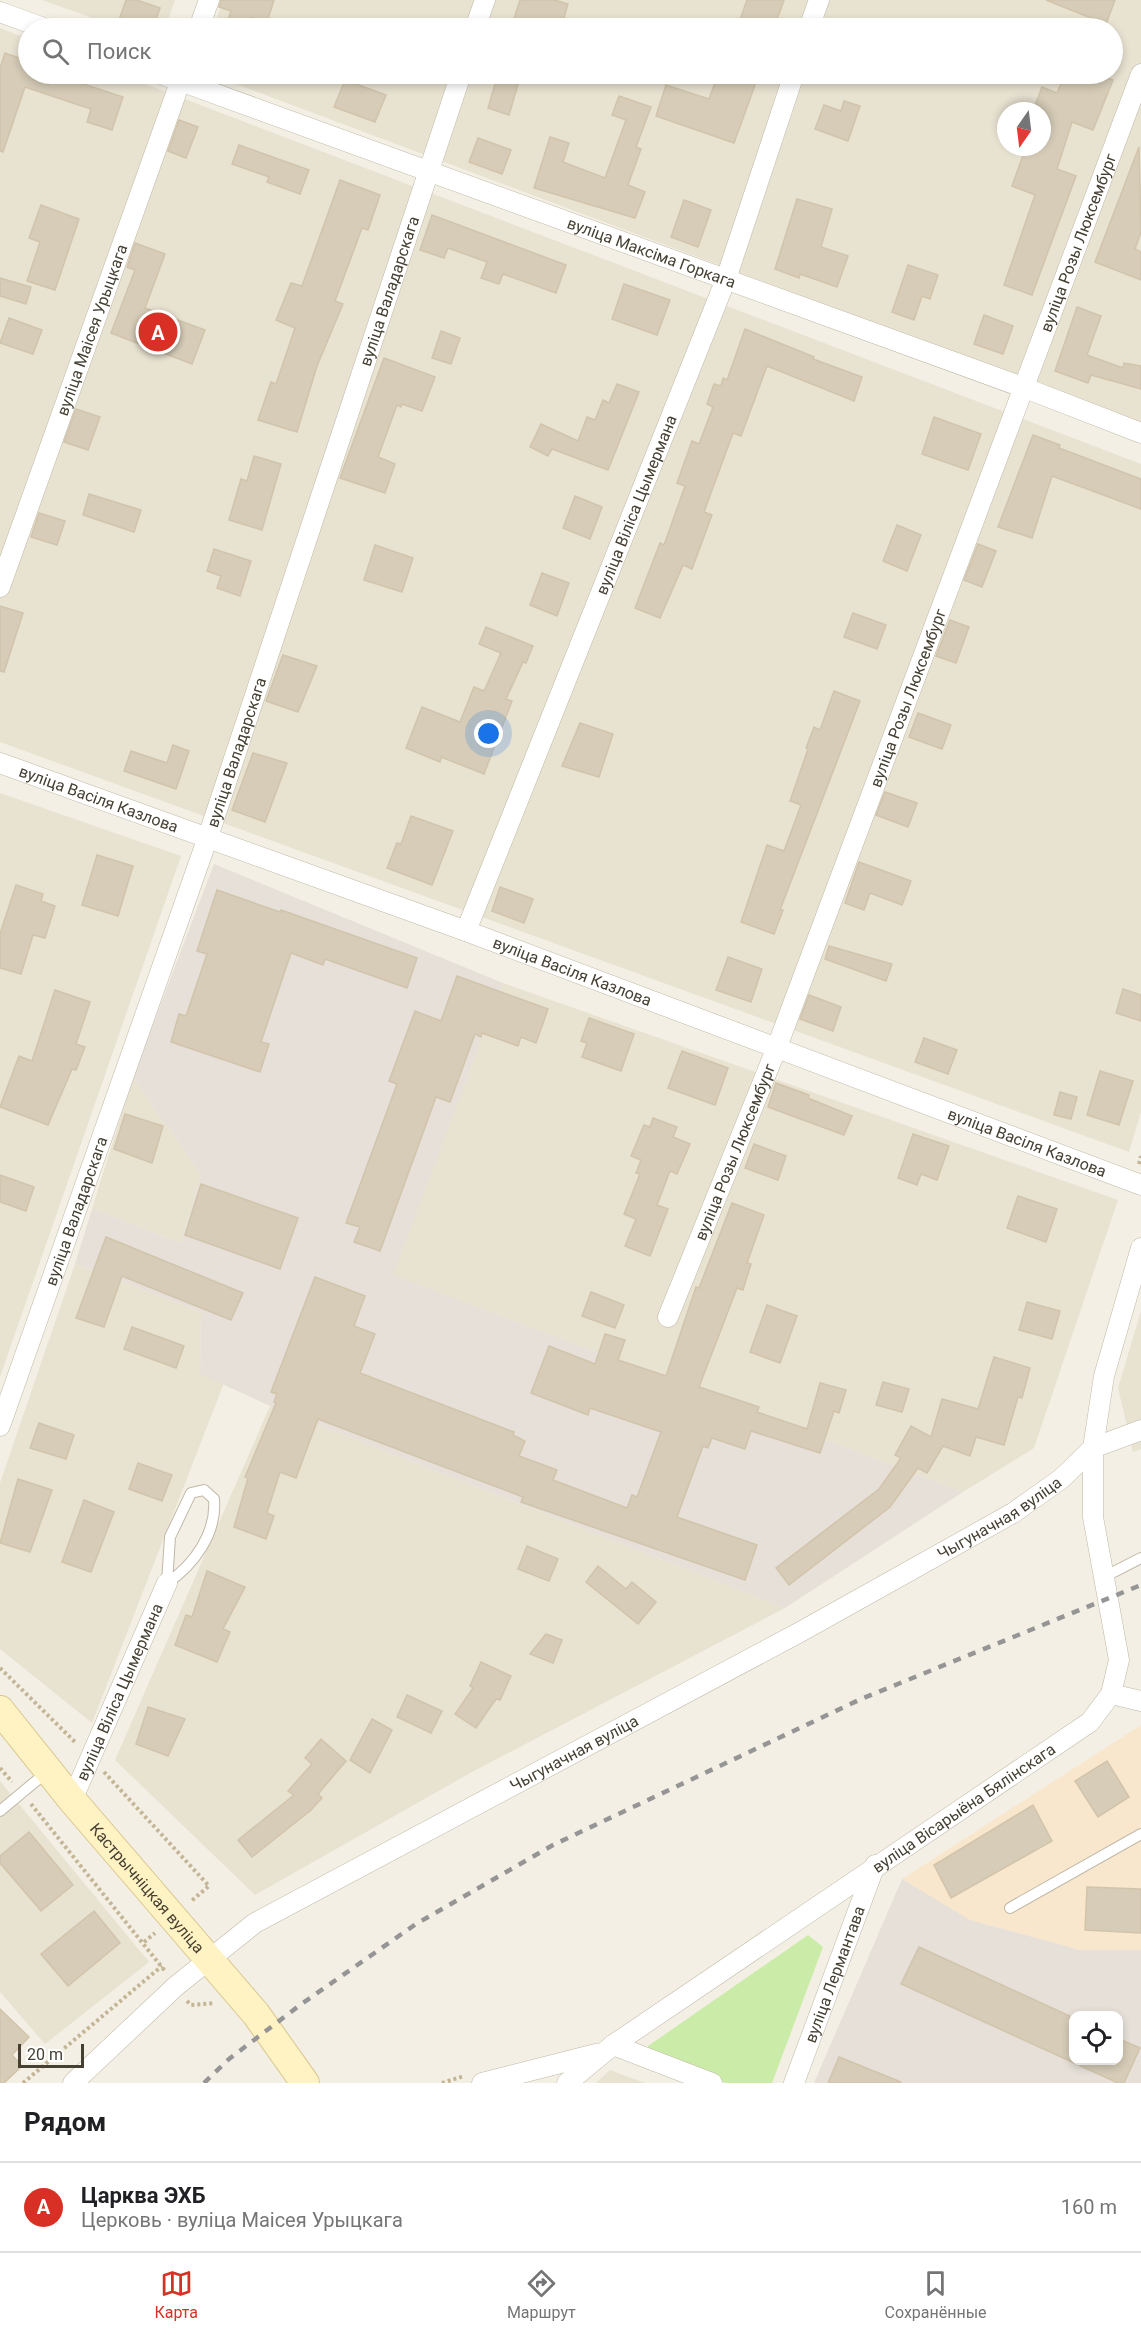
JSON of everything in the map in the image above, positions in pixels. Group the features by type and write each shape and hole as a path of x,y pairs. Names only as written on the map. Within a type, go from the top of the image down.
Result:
{"main road":[{"name":"Кастрычніцкая вуліца","path":"0,1710 72,1800 256,2014 296,2079"}],"street":[{"path":"203,18 209,0"},
{"path":"479,18 485,0"},
{"path":"813,18 819,0"},
{"path":"0,12 18,19"},
{"name":"вуліца Розы Люксембург","path":"668,1317 777,1047 1141,74"},
{"name":"вуліца Маісея Урыцкага","path":"0,587 180,84"},
{"name":"вуліца Максіма Горкага","path":"200,84 428,172 1025,388 1141,433"},
{"name":"вуліца Валадарскага","path":"0,1426 208,837 458,84"},
{"name":"вуліца Віліса Цымермана","path":"466,931 726,279 791,84"},
{"name":"вуліца Васіля Казлова","path":"0,763 466,931 1141,1185"},
{"name":"вуліца Вісарыёна Бялінскага","path":"567,2083 607,2049 875,1865 1090,1722 1111,1694 1119,1660 1093,1517 1093,1448 1104,1376 1141,1248"},
{"path":"1093,1448 1141,1430"},
{"name":"Чыгуначная вуліца","path":"73,2083 207,1959 255,1923 802,1631 1013,1513 1061,1479 1093,1448"},
{"name":"вуліца Віліса Цымермана","path":"72,1800 167,1583"},
{"path":"1111,1694 1141,1701"},
{"name":"вуліца Лермантава","path":"794,2083 875,1865"},
{"path":"607,2049 712,2083"},
{"name":"вуліца Вісарыёна Бялінскага","path":"482,2083 607,2049"}],"lane":[{"path":"204,1490 214,1499 215,1511 208,1535 182,1573 167,1583 170,1537 191,1493 204,1490"},
{"path":"1104,1577 1141,1558"},
{"path":"0,1811 49,1771"},
{"path":"1010,1908 1141,1834"}],"path":[{"path":"0,1768 162,1966 23,2083"}],"shaded area":[{"path":"42,0 175,0 169,18 93,18"},
{"path":"223,0 1141,0 1141,423 236,84 1123,84 1123,18 217,18"},
{"path":"0,28 18,35 18,84 145,84 1141,464 1141,1112 1129,1152 0,742"},
{"path":"0,793 181,856 0,1377"},
{"path":"214,864 503,983 393,1275 963,1492 785,1608 270,1406 200,1374 201,1312 75,1264 92,1209 181,1243 201,1175 133,1077"},
{"path":"503,983 1118,1200 1034,1448 963,1492 392,1275"},
{"path":"133,1077 201,1175 181,1243 92,1209"},
{"path":"75,1264 201,1312 200,1374 224,1383 92,1723 0,1649 0,1483"},
{"path":"1141,1311 1141,1449 1133,1452 1118,1388"},
{"path":"270,1406 785,1608 472,1772 255,1895 115,1760"},
{"path":"1141,1725 1141,1950 1080,1950 970,1920 902,1879"},
{"path":"0,1781 149,1962 45,2044 0,1992"},
{"path":"902,1879 970,1920 1080,1950 1141,1950 1141,2083 814,2083"},
{"path":"610,2070 645,2083 596,2083"}],"green space":[{"path":"808,1935 823,1947 772,2083 726,2083 648,2053 648,2046"}],"building":[{"path":"126,0 137,0 160,8 156,18 120,18"},
{"path":"221,0 274,0 268,18 229,18 231,11 219,7"},
{"path":"520,0 555,0 568,4 564,18 514,18"},
{"path":"747,0 784,0 778,18 741,18"},
{"path":"1046,0 1115,0 1108,18 1091,18"},
{"path":"5,53 18,58 18,84 83,84 123,97 112,130 87,122 91,109 25,87 3,152 0,151 0,68"},
{"path":"343,84 356,84 386,95 375,122 334,107"},
{"path":"495,84 518,84 509,115 488,108"},
{"path":"714,84 755,84 734,143 656,116 666,85 709,99"},
{"path":"1061,84 1111,84 1093,130 1072,122 1057,169 1076,176 1032,295 1004,285 1035,195 1012,186 1023,156 1051,156 1051,102 1036,102 1042,87 1057,93"},
{"path":"619,96 651,107 636,147 641,149 628,185 645,192 635,218 534,188 550,137 569,143 563,162 605,178 626,120 612,115"},
{"path":"844,101 860,106 848,141 815,129 824,105 841,111"},
{"path":"179,120 198,127 186,158 168,151"},
{"path":"478,138 511,150 502,174 469,162"},
{"path":"239,145 309,170 300,194 267,182 269,177 232,164"},
{"path":"1139,147 1141,232 1135,249 1141,252 1141,280 1095,262"},
{"path":"340,180 380,195 368,230 362,228 335,301 343,304 317,366 297,432 258,420 271,382 276,384 295,328 276,320 291,283 302,286"},
{"path":"797,199 832,209 821,247 848,256 837,287 800,274 799,278 775,269"},
{"path":"684,200 711,210 698,247 671,237"},
{"path":"41,205 79,219 55,290 27,281 40,242 29,238"},
{"path":"432,215 566,265 556,293 503,274 499,284 481,278 487,262 448,248 444,258 420,250"},
{"path":"135,243 165,254 145,308 205,330 192,364 111,333 135,270 127,267"},
{"path":"908,265 938,275 930,299 922,296 914,320 892,312"},
{"path":"0,278 31,287 26,304 0,296"},
{"path":"624,284 670,300 657,335 612,319"},
{"path":"1077,307 1101,316 1087,355 1123,368 1124,363 1141,366 1141,389 1091,375 1088,383 1055,371"},
{"path":"984,315 1013,326 1003,354 974,344"},
{"path":"9,318 42,330 33,354 0,343"},
{"path":"745,329 814,357 813,359 862,377 854,401 767,366 741,436 733,433 704,512 712,515 692,569 683,565 660,618 635,608 660,543 664,545 685,486 677,483 692,441 699,444 713,407 707,404 714,384 721,386 723,378 727,380"},
{"path":"441,331 460,338 451,364 432,358"},
{"path":"384,358 435,377 422,411 402,404 401,407 397,405 378,457 395,464 385,493 340,478"},
{"path":"617,384 639,392 608,470 552,449 548,456 530,447 541,424 578,441 587,417 595,420 603,400 609,403"},
{"path":"76,409 100,417 88,450 64,442"},
{"path":"934,417 981,434 968,470 922,454"},
{"path":"1033,435 1060,445 1059,448 1141,479 1141,509 1052,476 1032,538 998,527"},
{"path":"254,456 281,464 262,530 229,520 241,479 247,481"},
{"path":"89,494 141,510 134,532 83,515"},
{"path":"575,496 602,507 590,539 563,528"},
{"path":"39,513 65,521 57,545 31,537"},
{"path":"897,525 921,535 907,571 883,561"},
{"path":"978,544 996,551 982,587 964,580"},
{"path":"375,545 413,558 402,592 364,580"},
{"path":"214,549 251,561 240,596 217,588 221,576 207,571"},
{"path":"542,573 569,583 557,616 530,605"},
{"path":"0,606 23,613 4,672 0,671"},
{"path":"853,613 886,625 877,649 844,637"},
{"path":"950,620 969,627 956,663 936,656"},
{"path":"486,627 533,646 506,699 512,701 484,774 441,757 440,762 406,748 422,707 460,722 474,687 484,691 501,653 479,644"},
{"path":"283,655 317,666 298,712 266,701"},
{"path":"834,691 860,701 780,910 783,910 774,934 741,922 767,845 784,851 801,805 790,801 808,749 806,748 814,727 820,730"},
{"path":"918,713 951,725 942,749 909,737"},
{"path":"580,723 613,734 599,777 562,766"},
{"path":"173,745 189,751 176,789 124,771 131,751 167,763"},
{"path":"253,753 287,763 265,822 232,810"},
{"path":"885,792 917,803 908,827 876,815"},
{"path":"411,816 453,831 432,885 387,868 397,843 401,844"},
{"path":"97,855 133,866 118,916 82,905"},
{"path":"859,862 911,881 902,905 870,893 864,910 845,903"},
{"path":"16,885 43,894 41,901 55,906 45,938 33,935 21,974 0,968 0,934"},
{"path":"500,887 533,899 524,923 492,911"},
{"path":"217,890 417,958 407,988 325,959 323,965 291,953 261,1042 269,1044 260,1072 171,1042 179,1014 186,1016 207,954 197,951"},
{"path":"829,946 892,964 886,981 825,959"},
{"path":"728,957 762,969 751,1002 716,990"},
{"path":"457,976 548,1009 536,1043 521,1037 518,1046 482,1033 481,1037 475,1034 450,1102 436,1097 380,1251 354,1242 360,1227 346,1223 397,1084 389,1081 415,1011 441,1021"},
{"path":"1123,989 1141,995 1141,1021 1116,1013"},
{"path":"55,990 90,1002 76,1044 85,1047 76,1070 72,1069 48,1125 0,1107 19,1056 32,1061"},
{"path":"809,995 841,1007 833,1031 800,1019"},
{"path":"589,1018 634,1034 621,1071 582,1057 587,1043 581,1041"},
{"path":"924,1038 957,1050 948,1074 915,1062"},
{"path":"682,1051 728,1068 715,1105 668,1088"},
{"path":"1100,1071 1133,1081 1119,1125 1087,1115"},
{"path":"776,1083 809,1095 808,1098 852,1116 844,1135 768,1107"},
{"path":"1060,1092 1077,1097 1071,1119 1054,1115"},
{"path":"125,1114 163,1126 152,1163 114,1149"},
{"path":"653,1118 677,1127 673,1137 690,1144 677,1174 670,1171 657,1205 668,1209 650,1256 625,1246 636,1219 624,1214 640,1174 636,1173 641,1160 631,1156 644,1125 650,1127"},
{"path":"913,1134 949,1146 937,1180 921,1174 917,1185 898,1178"},
{"path":"754,1144 786,1156 778,1180 745,1168"},
{"path":"0,1175 34,1187 26,1211 0,1202"},
{"path":"201,1184 298,1218 280,1269 185,1235"},
{"path":"1018,1196 1057,1209 1046,1242 1007,1228"},
{"path":"732,1203 764,1215 747,1263 751,1264 743,1290 737,1288 699,1387 759,1407 757,1412 807,1429 820,1383 846,1390 839,1413 834,1411 820,1453 751,1431 745,1449 712,1438 708,1448 703,1446 677,1517 757,1545 745,1580 521,1502 523,1497 318,1419 296,1478 280,1472 267,1513 274,1516 266,1539 234,1527 248,1478 245,1477 276,1403 274,1402 277,1394 271,1392 315,1277 365,1296 354,1326 375,1334 360,1373 514,1432 513,1435 525,1441 519,1456 557,1470 553,1480 627,1508 632,1495 637,1497 661,1432 590,1408 588,1415 531,1393 549,1346 595,1364 605,1334 625,1340 618,1360 666,1376 696,1287 699,1288"},
{"path":"106,1237 243,1293 231,1320 122,1276 104,1327 76,1318"},
{"path":"591,1292 624,1305 615,1328 582,1316"},
{"path":"1027,1302 1060,1311 1052,1339 1019,1330"},
{"path":"767,1305 797,1316 780,1363 750,1352"},
{"path":"132,1327 184,1346 176,1368 124,1349"},
{"path":"994,1357 1030,1368 1022,1398 1018,1397 1004,1445 976,1437 970,1456 943,1446 927,1473 918,1468 890,1507 789,1585 776,1568 879,1489 901,1458 895,1455 911,1426 931,1437 942,1399 978,1409"},
{"path":"883,1382 909,1389 902,1412 876,1405"},
{"path":"39,1423 74,1435 66,1459 30,1448"},
{"path":"138,1463 172,1475 162,1501 129,1489"},
{"path":"18,1479 52,1490 30,1552 0,1543"},
{"path":"84,1500 114,1512 91,1572 62,1562"},
{"path":"527,1546 558,1559 549,1581 518,1569"},
{"path":"598,1566 626,1589 632,1582 656,1602 638,1624 586,1582"},
{"path":"207,1571 245,1587 223,1629 230,1632 217,1662 175,1645 186,1615 192,1617"},
{"path":"546,1634 562,1640 553,1663 530,1654"},
{"path":"481,1662 511,1676 500,1700 496,1699 476,1728 455,1714 473,1688 470,1686"},
{"path":"407,1695 442,1711 431,1733 397,1717"},
{"path":"148,1707 185,1719 168,1756 136,1744"},
{"path":"372,1719 392,1730 370,1773 350,1760"},
{"path":"321,1739 346,1761 318,1794 322,1798 310,1811 252,1857 238,1840 294,1795 288,1791 312,1764 305,1758"},
{"path":"1107,1761 1129,1797 1098,1817 1075,1781"},
{"path":"1033,1805 1052,1841 951,1898 934,1865"},
{"path":"29,1832 73,1885 41,1911 0,1863 0,1856"},
{"path":"1087,1887 1141,1889 1141,1933 1085,1930"},
{"path":"94,1911 120,1943 68,1986 41,1954"},
{"path":"919,1947 1069,2016 1069,2061 901,1984"},
{"path":"0,2009 29,2037 12,2055 22,2066 4,2083 0,2083"},
{"path":"1123,2041 1140,2048 1124,2083 1118,2083 1079,2065 1123,2065"},
{"path":"839,2057 901,2082 901,2083 828,2083"}],"railway":[{"path":"204,2083 229,2059 300,2005 416,1924 553,1845 861,1699 1141,1585"}],"place":[{"name":"Царква ЭХБ","path":"158,332"}]}
